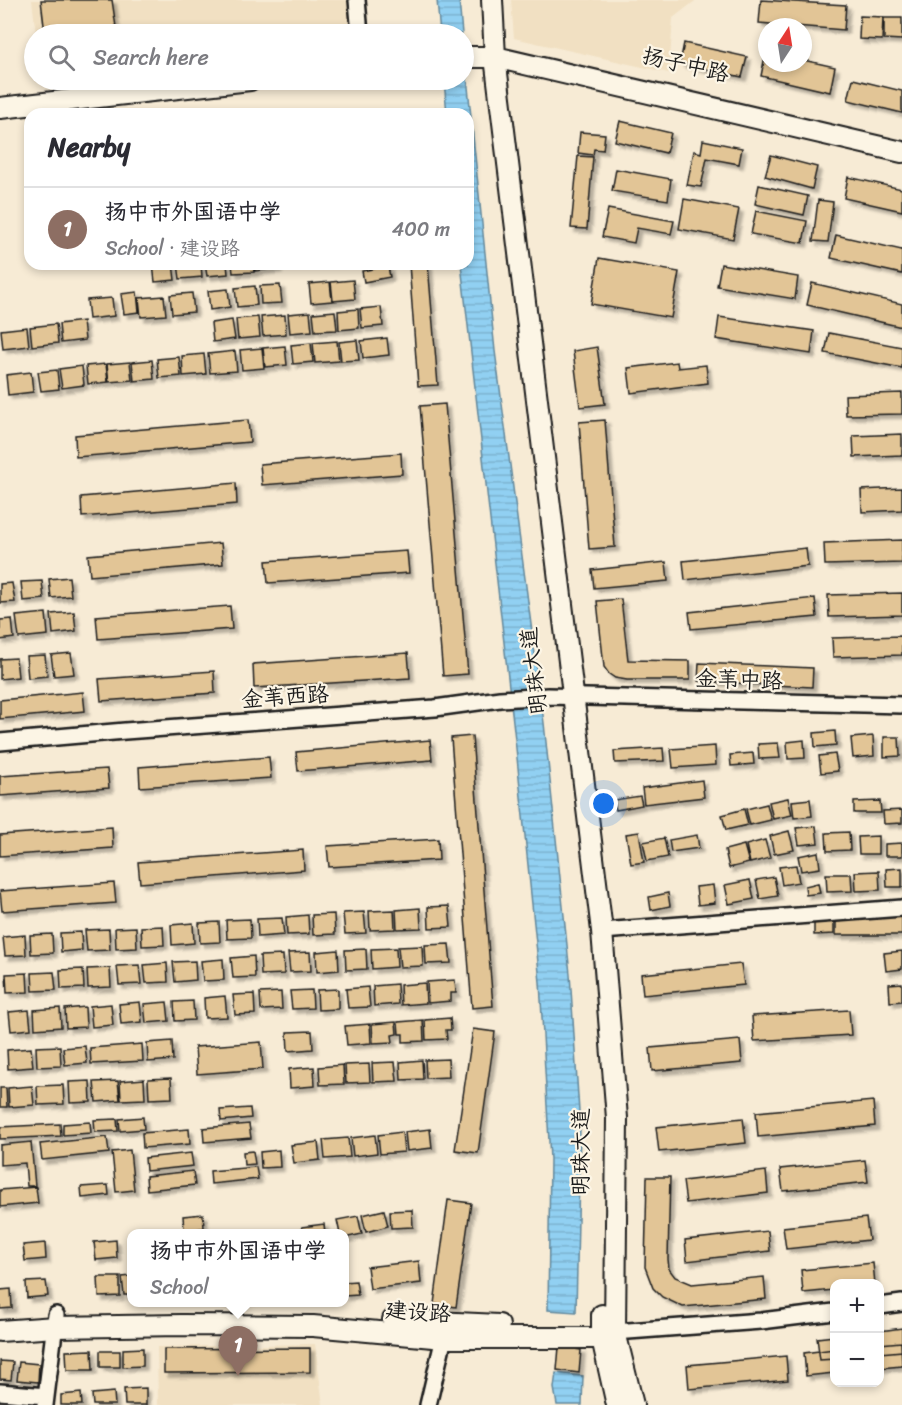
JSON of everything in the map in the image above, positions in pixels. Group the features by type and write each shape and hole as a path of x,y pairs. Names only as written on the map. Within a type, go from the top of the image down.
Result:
{"main road":[{"name":"明珠大道","path":"480,0 478,51 561,696 589,935 606,1119 606,1332"},
{"name":"明珠大道","path":"478,51 492,0"},
{"name":"扬子中路","path":"478,51 902,139"},
{"name":"扬子中路","path":"478,51 902,152"},
{"path":"0,97 63,90"},
{"path":"0,108 161,90"},
{"name":"明珠大道","path":"561,696 602,931 617,1118 606,1332"},
{"name":"建设路","path":"0,1319 446,1331 606,1332"},
{"name":"建设路","path":"0,1331 55,1321"},
{"path":"606,1332 616,1405"},
{"path":"606,1332 633,1405"}],"street":[{"path":"357,0 359,24"},
{"name":"金苇西路","path":"0,742 435,708 500,699 561,696"},
{"name":"金苇中路","path":"561,696 902,705"},
{"path":"602,931 902,908"},
{"path":"884,1305 902,1303"},
{"name":"建设路","path":"606,1332 761,1321 830,1312"},
{"path":"0,1392 46,1400 55,1321"},
{"path":"428,1405 446,1331"}],"shaded area":[{"path":"32,0 350,0 351,24 35,24"},
{"path":"511,0 695,1 673,18 669,73 514,38"},
{"path":"315,1344 323,1405 158,1405 157,1347"}],"water":[{"path":"437,0 459,0 461,24 439,24"},
{"path":"445,90 468,90 470,108 446,108"},
{"path":"474,146 495,351 544,723 570,974 580,1127 576,1312 548,1310 550,1159 540,982 462,270 474,270"},
{"path":"556,1373 583,1376 582,1405 557,1405 554,1388"}],"building":[{"path":"41,0 112,0 116,24 44,24"},
{"path":"761,0 846,5 844,30 812,27 812,18 759,18"},
{"path":"860,16 883,17 882,40 859,39"},
{"path":"884,18 902,18 902,40 884,39"},
{"path":"684,43 747,57 742,77 680,63"},
{"path":"812,62 835,67 830,92 761,76 762,72 812,72"},
{"path":"853,79 902,91 902,113 848,100"},
{"path":"620,121 671,133 666,153 615,141"},
{"path":"580,132 605,134 603,150 594,149 593,155 578,153"},
{"path":"703,140 742,148 739,164 707,158 701,187 687,185 694,151 701,153"},
{"path":"771,155 817,167 812,189 765,176"},
{"path":"578,156 593,157 587,229 571,228"},
{"path":"616,169 671,179 668,200 612,191"},
{"path":"848,177 902,189 902,211 844,198"},
{"path":"759,185 808,196 804,215 755,204"},
{"path":"684,199 739,209 733,239 679,229"},
{"path":"818,200 833,202 828,242 813,241"},
{"path":"608,209 674,221 671,234 637,228 634,243 602,237"},
{"path":"756,211 807,221 803,243 751,234"},
{"path":"836,235 902,250 902,274 831,258"},
{"path":"599,258 679,272 671,318 591,304"},
{"path":"721,264 798,277 795,299 717,286"},
{"path":"154,270 174,270 175,280 155,282"},
{"path":"179,270 201,270 202,277 180,279"},
{"path":"206,270 228,270 228,274 207,276"},
{"path":"233,270 254,270 254,272 233,273"},
{"path":"389,270 390,277 364,282 362,271"},
{"path":"409,270 428,270 438,385 418,386"},
{"path":"353,280 355,299 333,301 331,282"},
{"path":"330,282 332,301 311,303 309,284"},
{"path":"812,283 902,304 902,327 807,305"},
{"path":"280,285 282,303 261,304 260,286"},
{"path":"255,286 257,305 237,307 235,288"},
{"path":"228,289 230,307 210,310 208,291"},
{"path":"137,292 139,312 124,314 121,294"},
{"path":"192,293 194,312 172,314 170,295"},
{"path":"164,296 166,315 141,317 139,298"},
{"path":"112,298 114,316 89,319 87,300"},
{"path":"381,307 383,326 362,328 360,309"},
{"path":"358,309 359,328 339,330 338,311"},
{"path":"335,311 337,330 315,331 313,313"},
{"path":"310,312 312,331 290,333 288,314"},
{"path":"285,315 286,334 263,336 261,317"},
{"path":"258,317 260,337 238,339 236,319"},
{"path":"719,317 814,331 811,354 716,339"},
{"path":"232,320 235,339 213,342 211,323"},
{"path":"83,321 85,340 61,343 59,324"},
{"path":"56,324 58,343 32,346 30,327"},
{"path":"27,327 29,346 3,349 1,330"},
{"path":"829,333 902,347 902,368 825,353"},
{"path":"387,338 389,355 363,358 361,341"},
{"path":"357,340 359,360 341,361 339,342"},
{"path":"337,341 339,361 315,363 313,343"},
{"path":"311,343 313,362 293,364 291,345"},
{"path":"285,346 287,365 265,367 263,348"},
{"path":"597,347 605,404 580,407 573,351"},
{"path":"262,348 264,368 242,370 240,350"},
{"path":"235,351 237,371 210,373 208,354"},
{"path":"204,354 206,374 183,376 182,356"},
{"path":"179,357 181,376 159,378 157,359"},
{"path":"152,360 154,379 134,381 132,362"},
{"path":"130,362 132,380 109,382 107,364"},
{"path":"677,362 678,368 706,365 708,383 631,393 628,368"},
{"path":"106,364 108,382 88,384 86,366"},
{"path":"82,366 84,385 62,388 59,369"},
{"path":"57,370 59,389 41,391 38,372"},
{"path":"31,372 33,392 8,395 6,375"},
{"path":"902,393 902,414 846,415 845,395"},
{"path":"445,404 468,674 443,676 420,406"},
{"path":"248,420 250,442 76,457 75,435"},
{"path":"605,420 615,547 589,549 579,422"},
{"path":"902,434 902,455 854,457 853,436"},
{"path":"401,453 402,474 262,485 260,464"},
{"path":"236,483 237,504 82,517 81,497"},
{"path":"902,488 902,510 862,512 861,490"},
{"path":"902,540 902,563 825,565 824,543"},
{"path":"221,543 223,564 90,576 88,555"},
{"path":"806,548 808,566 685,580 683,561"},
{"path":"407,551 409,573 268,583 266,561"},
{"path":"666,562 668,581 594,588 592,570"},
{"path":"69,577 71,596 51,598 49,579"},
{"path":"42,581 44,599 23,601 21,582"},
{"path":"12,583 15,602 0,603 0,584"},
{"path":"902,593 902,615 829,617 828,595"},
{"path":"815,598 817,617 691,629 689,612"},
{"path":"621,599 628,660 690,661 690,680 627,680 615,678 609,674 604,667 597,601"},
{"path":"230,606 232,629 98,639 96,616"},
{"path":"74,612 76,631 53,634 51,614"},
{"path":"46,613 48,635 19,638 16,616"},
{"path":"12,619 14,638 0,640 0,620"},
{"path":"902,636 902,655 833,657 832,638"},
{"path":"71,653 74,674 54,676 51,655"},
{"path":"408,653 410,678 254,688 253,664"},
{"path":"45,655 47,676 28,678 26,656"},
{"path":"16,658 18,677 0,679 0,659"},
{"path":"699,663 813,668 812,687 698,681"},
{"path":"214,671 215,693 101,701 99,679"},
{"path":"83,692 85,711 0,719 0,700"},
{"path":"835,731 836,745 815,747 814,733"},
{"path":"472,736 493,1006 472,1008 451,738"},
{"path":"873,736 874,756 853,758 851,738"},
{"path":"884,737 899,737 900,756 884,757"},
{"path":"430,740 432,760 298,771 296,752"},
{"path":"804,740 805,758 788,759 787,742"},
{"path":"778,743 780,758 759,759 758,744"},
{"path":"715,746 716,765 673,768 671,749"},
{"path":"663,748 664,761 615,763 614,751"},
{"path":"753,753 754,764 731,766 730,755"},
{"path":"835,754 838,771 821,773 819,756"},
{"path":"269,757 271,778 140,787 139,767"},
{"path":"107,769 109,788 0,796 0,776"},
{"path":"702,780 704,797 644,804 642,788"},
{"path":"640,796 642,805 616,810 614,800"},
{"path":"788,798 792,815 773,819 769,802"},
{"path":"810,799 812,816 794,818 792,801"},
{"path":"880,801 881,813 854,813 854,802"},
{"path":"767,804 771,820 750,825 746,809"},
{"path":"744,809 748,825 726,830 722,815"},
{"path":"902,810 902,823 884,824 883,811"},
{"path":"816,826 818,843 799,845 796,828"},
{"path":"112,827 113,848 0,856 0,835"},
{"path":"789,831 794,850 774,854 770,836"},
{"path":"639,832 644,862 631,864 626,834"},
{"path":"849,832 850,850 827,851 826,833"},
{"path":"697,835 699,848 671,852 669,840"},
{"path":"878,836 878,854 859,854 858,837"},
{"path":"664,838 668,857 647,861 643,842"},
{"path":"438,839 439,860 329,867 327,846"},
{"path":"765,840 770,858 750,863 746,845"},
{"path":"902,843 902,856 885,856 885,844"},
{"path":"744,845 749,863 729,868 725,850"},
{"path":"303,850 304,870 140,883 138,862"},
{"path":"818,852 820,868 801,871 798,856"},
{"path":"796,865 799,882 782,885 779,867"},
{"path":"902,868 902,887 887,887 886,869"},
{"path":"879,871 880,890 856,891 855,872"},
{"path":"826,874 851,874 852,891 827,892"},
{"path":"774,877 778,896 760,899 756,880"},
{"path":"750,880 754,899 729,904 725,885"},
{"path":"114,883 116,903 2,911 0,891"},
{"path":"818,883 820,893 806,895 805,886"},
{"path":"713,885 715,903 698,905 696,887"},
{"path":"668,893 670,906 651,910 649,897"},
{"path":"449,906 451,927 429,928 428,907"},
{"path":"420,908 421,928 397,929 396,910"},
{"path":"394,910 395,929 370,930 369,911"},
{"path":"364,912 366,933 345,934 343,913"},
{"path":"334,914 335,934 313,935 312,915"},
{"path":"308,915 309,934 287,935 286,917"},
{"path":"902,917 902,935 836,935 836,918"},
{"path":"282,918 284,935 258,937 257,919"},
{"path":"814,918 834,918 834,934 814,935"},
{"path":"250,919 251,938 227,939 226,920"},
{"path":"219,922 220,942 200,943 199,923"},
{"path":"193,923 194,943 172,945 171,925"},
{"path":"163,926 164,945 142,946 141,927"},
{"path":"136,927 137,948 116,949 115,928"},
{"path":"109,929 110,950 87,951 85,930"},
{"path":"81,932 82,950 61,952 60,933"},
{"path":"52,934 53,953 31,954 30,935"},
{"path":"25,935 26,955 5,956 3,937"},
{"path":"449,944 451,963 426,964 425,945"},
{"path":"422,946 423,966 400,967 398,947"},
{"path":"396,948 397,967 372,969 371,949"},
{"path":"366,949 367,969 346,970 345,950"},
{"path":"338,950 339,970 317,972 316,952"},
{"path":"902,951 902,969 886,971 884,953"},
{"path":"310,952 311,971 290,972 288,953"},
{"path":"283,955 284,974 261,975 260,956"},
{"path":"254,956 255,977 233,978 231,958"},
{"path":"223,959 224,980 203,981 201,961"},
{"path":"195,961 196,980 175,982 173,962"},
{"path":"167,963 168,982 146,983 144,965"},
{"path":"741,964 744,985 643,995 641,974"},
{"path":"139,965 141,984 119,985 117,966"},
{"path":"110,968 111,987 88,988 87,969"},
{"path":"83,969 84,988 61,989 60,970"},
{"path":"54,972 56,990 33,991 32,973"},
{"path":"27,973 28,992 7,993 6,974"},
{"path":"455,980 456,993 451,993 451,1001 428,1003 427,982"},
{"path":"425,983 426,1003 401,1005 400,985"},
{"path":"902,983 902,1001 890,1002 889,984"},
{"path":"397,984 398,1004 374,1006 373,986"},
{"path":"368,987 370,1007 348,1008 346,989"},
{"path":"338,989 338,1009 318,1010 317,990"},
{"path":"312,990 313,1008 292,1009 290,991"},
{"path":"281,992 282,1009 261,1010 260,993"},
{"path":"254,994 255,1014 235,1015 233,995"},
{"path":"225,996 227,1017 205,1018 204,998"},
{"path":"193,1001 194,1020 175,1021 174,1002"},
{"path":"140,1002 142,1022 121,1024 119,1004"},
{"path":"167,1002 169,1021 146,1023 144,1004"},
{"path":"111,1004 113,1025 92,1027 90,1006"},
{"path":"85,1007 86,1027 66,1028 65,1009"},
{"path":"60,1008 61,1027 35,1029 34,1010"},
{"path":"29,1010 31,1029 11,1031 9,1012"},
{"path":"849,1010 851,1035 754,1041 752,1016"},
{"path":"450,1018 451,1030 446,1030 447,1039 426,1040 425,1020"},
{"path":"423,1020 424,1041 403,1042 403,1034 399,1034 398,1022"},
{"path":"396,1022 397,1034 392,1035 393,1042 373,1043 372,1024"},
{"path":"370,1024 371,1043 347,1045 345,1026"},
{"path":"473,1029 495,1032 478,1153 455,1150"},
{"path":"312,1031 313,1049 288,1051 287,1032"},
{"path":"740,1040 742,1063 652,1071 650,1048"},
{"path":"172,1041 173,1060 148,1062 147,1043"},
{"path":"261,1042 263,1069 197,1074 195,1047"},
{"path":"142,1044 143,1061 91,1064 90,1048"},
{"path":"60,1046 61,1066 37,1067 36,1047"},
{"path":"85,1046 87,1063 65,1065 63,1048"},
{"path":"31,1048 33,1067 8,1069 7,1050"},
{"path":"448,1059 449,1077 426,1078 425,1060"},
{"path":"422,1060 423,1079 401,1080 400,1062"},
{"path":"395,1062 397,1081 373,1082 372,1063"},
{"path":"369,1064 370,1082 346,1083 345,1065"},
{"path":"343,1065 344,1084 320,1085 319,1067"},
{"path":"314,1067 315,1086 290,1088 289,1069"},
{"path":"171,1078 172,1098 149,1099 148,1079"},
{"path":"144,1079 145,1099 121,1100 120,1081"},
{"path":"90,1081 91,1102 70,1103 69,1082"},
{"path":"118,1081 120,1100 96,1102 94,1082"},
{"path":"63,1085 64,1104 38,1105 37,1086"},
{"path":"32,1086 34,1105 9,1107 8,1088"},
{"path":"0,1088 6,1088 7,1107 0,1107"},
{"path":"873,1101 875,1126 758,1137 756,1112"},
{"path":"250,1108 251,1118 221,1121 220,1110"},
{"path":"143,1117 144,1129 120,1131 119,1119"},
{"path":"743,1118 746,1143 659,1152 656,1127"},
{"path":"117,1119 118,1131 95,1132 94,1120"},
{"path":"90,1122 91,1133 63,1135 63,1124"},
{"path":"60,1124 61,1136 0,1139 0,1127"},
{"path":"249,1124 251,1138 204,1142 203,1128"},
{"path":"189,1129 190,1144 143,1148 142,1133"},
{"path":"430,1129 432,1148 407,1151 405,1132"},
{"path":"402,1132 404,1152 380,1154 378,1135"},
{"path":"375,1135 377,1153 353,1156 351,1138"},
{"path":"107,1137 109,1153 42,1160 40,1144"},
{"path":"348,1138 350,1157 325,1159 323,1140"},
{"path":"31,1142 35,1186 27,1186 25,1163 0,1165 0,1145"},
{"path":"318,1142 320,1160 294,1163 291,1145"},
{"path":"130,1150 134,1190 116,1192 112,1152"},
{"path":"279,1150 280,1167 261,1168 260,1152"},
{"path":"253,1151 255,1164 244,1165 243,1152"},
{"path":"191,1153 193,1166 146,1171 145,1158"},
{"path":"865,1160 868,1182 783,1191 780,1169"},
{"path":"256,1167 258,1179 211,1184 210,1171"},
{"path":"193,1171 195,1185 147,1190 146,1176"},
{"path":"766,1171 768,1193 686,1203 683,1181"},
{"path":"647,1177 670,1177 668,1259 669,1269 675,1277 692,1284 764,1277 766,1299 683,1307 662,1297 653,1288 645,1267"},
{"path":"108,1185 109,1195 82,1198 81,1187"},
{"path":"36,1187 38,1203 0,1207 0,1190"},
{"path":"448,1200 471,1203 456,1307 434,1304"},
{"path":"384,1210 388,1226 366,1232 362,1215"},
{"path":"412,1210 413,1227 391,1228 390,1211"},
{"path":"203,1214 204,1228 184,1229 183,1216"},
{"path":"358,1216 362,1234 349,1237 349,1229 339,1229 337,1220"},
{"path":"866,1218 869,1240 786,1249 783,1227"},
{"path":"324,1224 324,1229 302,1229 302,1227"},
{"path":"768,1231 770,1251 687,1261 685,1240"},
{"path":"116,1240 117,1258 96,1260 94,1242"},
{"path":"45,1243 46,1259 25,1261 23,1245"},
{"path":"419,1261 421,1283 370,1289 367,1267"},
{"path":"873,1263 875,1279 830,1279 830,1290 803,1293 801,1270"},
{"path":"127,1276 127,1295 124,1295 122,1277"},
{"path":"98,1277 120,1277 120,1296 99,1297"},
{"path":"46,1281 48,1296 27,1298 26,1282"},
{"path":"356,1281 358,1295 349,1296 349,1282"},
{"path":"11,1289 12,1308 0,1309 0,1290"},
{"path":"902,1328 902,1351 884,1353 884,1330"},
{"path":"830,1336 830,1359 820,1360 817,1338"},
{"path":"901,1342 902,1366 884,1368 884,1344"},
{"path":"559,1347 581,1350 579,1373 557,1370"},
{"path":"143,1348 143,1366 123,1367 123,1349"},
{"path":"310,1348 310,1372 164,1373 164,1349"},
{"path":"92,1350 93,1370 67,1370 66,1351"},
{"path":"830,1350 830,1373 806,1376 804,1353"},
{"path":"100,1351 120,1351 120,1367 100,1367"},
{"path":"786,1356 788,1380 689,1389 687,1365"},
{"path":"0,1361 13,1362 11,1380 0,1379"},
{"path":"19,1362 39,1364 38,1382 17,1380"},
{"path":"146,1388 146,1405 125,1405 124,1389"},
{"path":"114,1392 115,1405 93,1405 92,1394"},
{"path":"81,1393 82,1405 61,1405 61,1395"}],"place":[{"name":"扬中市外国语中学","path":"238,1376"}]}
